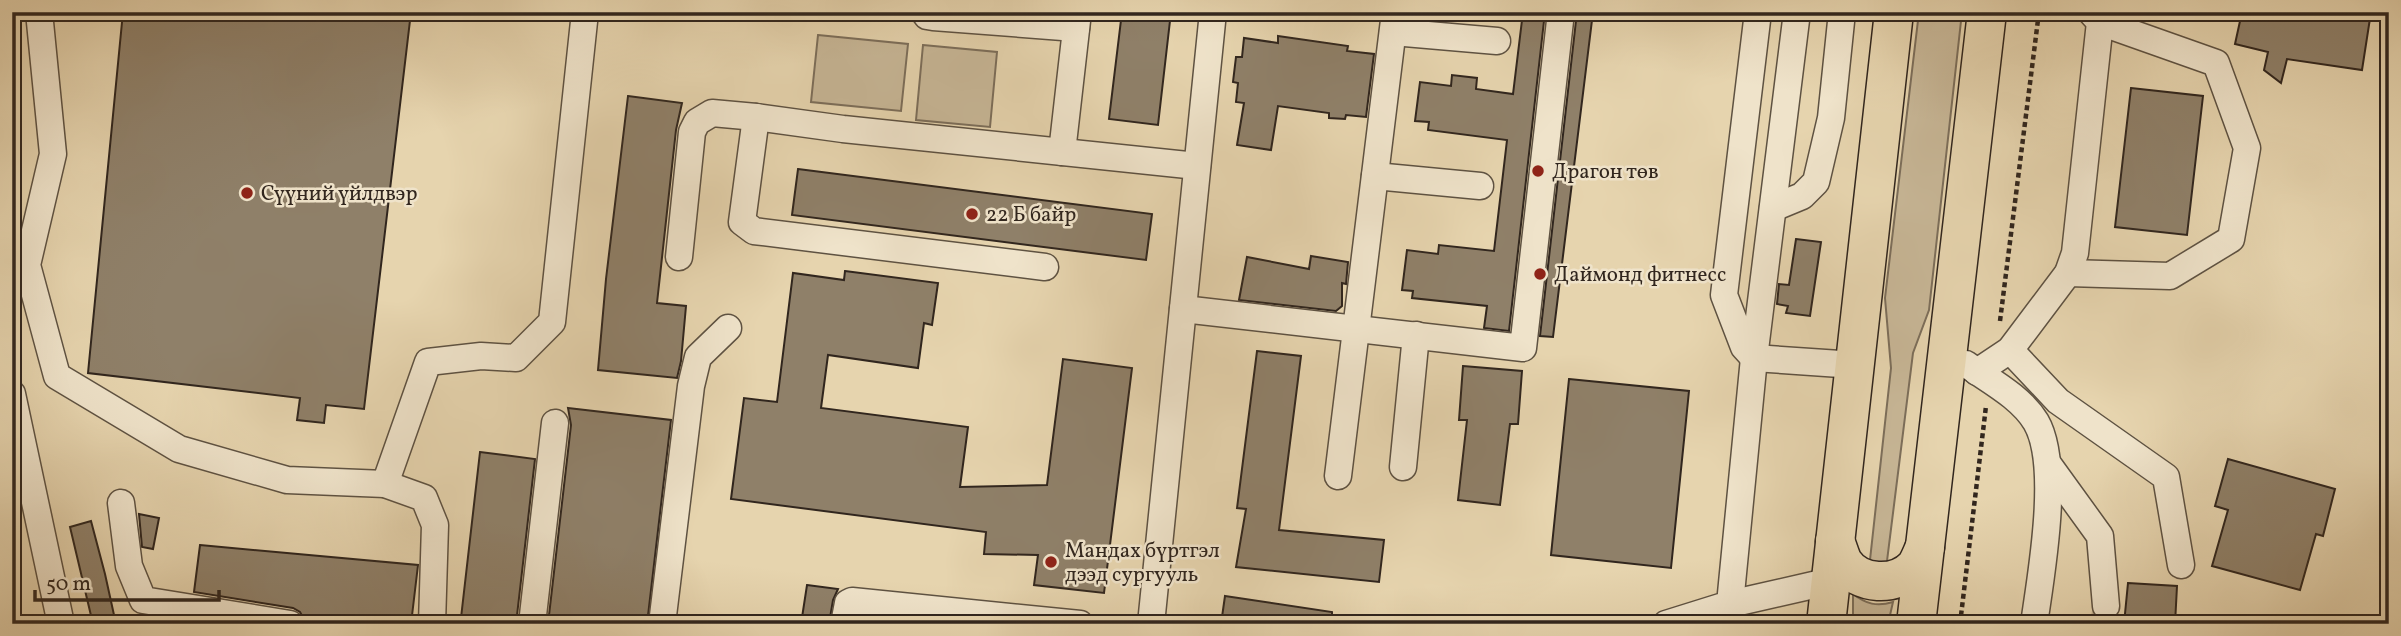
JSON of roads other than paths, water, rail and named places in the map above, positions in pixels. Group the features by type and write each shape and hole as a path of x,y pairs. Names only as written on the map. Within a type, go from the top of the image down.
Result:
{"highway":[{"path":"1826,624 1894,12"},
{"path":"1916,624 1925,547 1963,361 1987,12"},
{"path":"1835,541 1844,563 1859,576 1879,582 1899,578 1916,566 1925,547"}],"street":[{"path":"39,12 53,153 27,265 57,376 179,449 287,480 385,484 424,498 435,525 432,624"},
{"path":"385,484 428,362 481,356 516,358 552,322 585,12"},
{"path":"924,12 933,17 1077,20 1062,152"},
{"path":"1151,624 1213,12"},
{"path":"1183,309 1523,348 1562,12"},
{"path":"1758,12 1724,295 1744,346 1754,358 1855,365"},
{"path":"1730,604 1754,358 1797,12"},
{"path":"1773,208 1802,196 1816,182 1831,118 1842,12"},
{"path":"1963,361 2010,350 2068,273 2074,253 2096,17 2217,63 2247,148 2231,239 2170,276 2068,273"},
{"path":"1338,476 1394,22 1497,41"},
{"path":"679,257 692,132 697,122 712,113 1197,166"},
{"path":"756,117 742,222 754,231 1045,267"},
{"path":"1782,137 1825,143"},
{"path":"1375,176 1480,186"},
{"path":"662,624 691,386 698,357 728,328"},
{"path":"1403,467 1416,335"},
{"path":"2010,350 2058,401 2166,477 2181,565"},
{"path":"1963,361 2023,405 2037,424 2048,464 2046,542 2034,624"},
{"path":"12,394 61,624"},
{"path":"532,624 555,423"},
{"path":"2048,464 2100,536 2106,606"},
{"path":"121,503 129,566 143,600 289,624"},
{"path":"1666,624 1730,604 1830,581"},
{"path":"844,624 848,603 852,601 1080,624"}],"tunnel":[{"path":"2103,624 2106,606"}],"place":[{"name":"Драгон төв","path":"1538,171"},
{"name":"Сүүний үйлдвэр","path":"247,193"},
{"name":"22 Б байр","path":"972,214"},
{"name":"Даймонд фитнесс","path":"1540,274"},
{"name":"Мандах бүртгэл дээд сургууль","path":"1051,562"}]}
